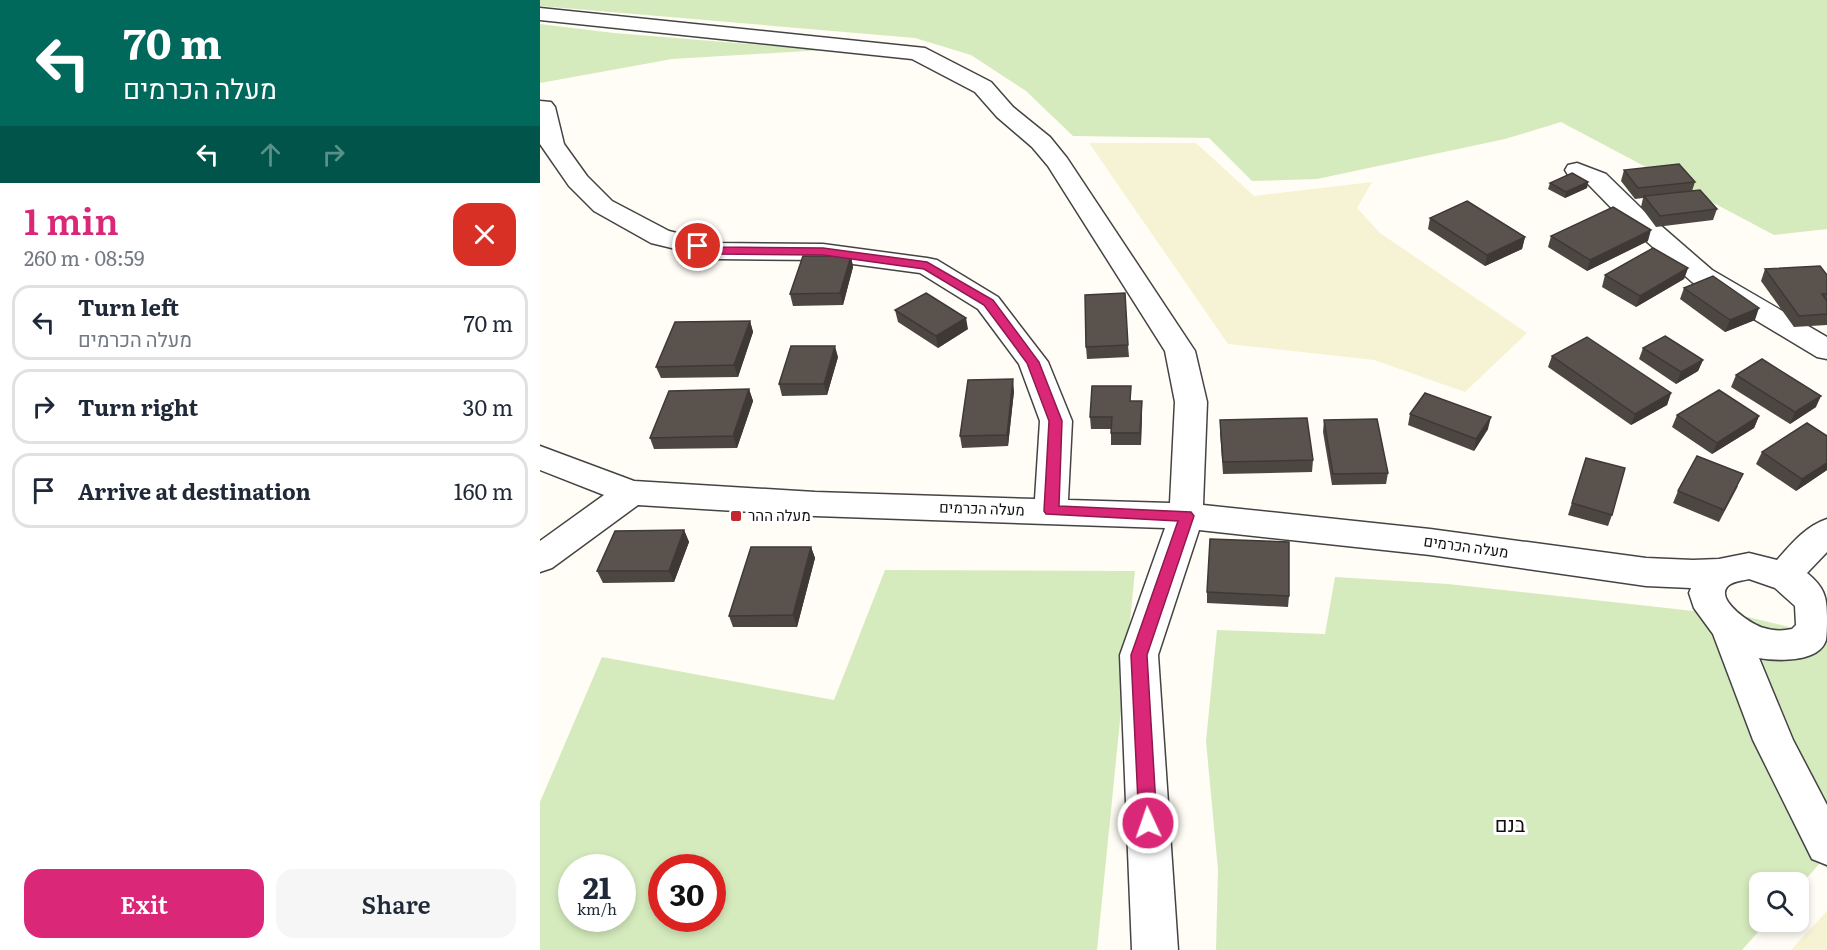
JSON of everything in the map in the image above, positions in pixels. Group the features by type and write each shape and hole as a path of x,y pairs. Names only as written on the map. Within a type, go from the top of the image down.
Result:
{"street":[{"path":"540,14 917,53 983,87 1005,112 1041,142 1058,163 1180,351 1191,402 1186,516 1139,655 1155,950"},
{"path":"543,107 552,144 578,181 603,206 660,237 717,251 823,252 927,266 988,303 1033,362 1056,421 1051,511"},
{"path":"1577,170 1597,179 1635,217 1702,276 1827,350"},
{"name":"מעלה הכרמים","path":"540,457 632,493 815,504 1186,516 1430,542 1670,574 1719,572"},
{"path":"540,559 632,493"},
{"path":"1769,729 1764,698 1765,681 1771,663 1808,635 1817,620 1803,586 1806,550 1827,532"},
{"path":"1803,586 1766,569 1749,566 1733,567 1719,572 1711,581 1707,592 1709,605 1724,624 1797,793 1827,845"},
{"name":"מעלה הכרמים","path":"1607,567 1655,584 1724,624"},
{"path":"1724,624 1747,639 1765,645 1808,635"}],"shaded area":[{"path":"1089,143 1196,143 1254,196 1372,182 1357,208 1380,233 1527,333 1465,392 1374,360 1228,344"},
{"path":"1827,911 1827,950 1791,950 1809,932"}],"green space":[{"path":"540,0 1827,0 1827,229 1774,235 1561,122 1505,139 1317,179 1252,181 1209,138 1073,136 1026,91 971,55 915,38 540,6"},
{"path":"540,24 614,33 823,50 672,59 540,83"},
{"path":"885,570 1135,571 1097,950 540,950 540,802 602,657 834,700"},
{"path":"1335,577 1448,584 1748,617 1827,636 1827,868 1820,863 1809,876 1809,872 1749,872 1749,932 1758,932 1742,950 1216,950 1218,870 1206,741 1217,630 1325,634"}],"building":[{"path":"1679,164 1695,182 1638,188 1624,170"},
{"path":"1572,173 1588,182 1566,192 1550,183"},
{"path":"1700,190 1717,209 1660,216 1644,196"},
{"path":"1467,201 1525,237 1487,255 1430,218"},
{"path":"1613,207 1651,230 1590,260 1551,236"},
{"path":"1653,248 1688,268 1640,296 1605,275"},
{"path":"803,256 851,256 840,293 790,294"},
{"path":"1820,266 1827,275 1827,294 1822,294 1827,301 1827,314 1799,316 1765,269"},
{"path":"1713,276 1759,308 1730,320 1684,288"},
{"path":"926,293 966,318 936,336 895,310"},
{"path":"1125,293 1128,345 1086,347 1085,295"},
{"path":"750,321 734,365 656,367 675,322"},
{"path":"1665,336 1703,360 1681,372 1643,348"},
{"path":"1587,337 1671,393 1635,414 1552,356"},
{"path":"791,346 835,346 824,384 779,384"},
{"path":"1762,359 1821,396 1795,412 1736,375"},
{"path":"1013,379 1007,435 960,436 968,380"},
{"path":"1092,386 1131,386 1130,401 1142,401 1140,433 1111,433 1112,417 1090,417"},
{"path":"749,389 733,436 650,438 669,391"},
{"path":"1719,390 1759,416 1717,443 1677,415"},
{"path":"1425,393 1491,417 1476,439 1410,414"},
{"path":"1307,418 1313,460 1223,462 1220,420"},
{"path":"1377,419 1388,473 1333,474 1324,420"},
{"path":"1807,423 1827,436 1827,463 1802,479 1762,452"},
{"path":"1697,456 1743,474 1724,510 1678,491"},
{"path":"1586,458 1625,468 1612,515 1572,503"},
{"path":"684,530 669,571 597,571 615,531"},
{"path":"1210,539 1289,542 1289,596 1207,592"},
{"path":"751,547 811,547 793,615 729,616"}],"place":[{"name":"מעלה ההר","path":"736,516"}],"district":[{"name":"בנם","path":"1510,825"}],"route":[{"path":"698,246 717,251 823,252 927,266 988,303 1033,362 1056,421 1051,511 1186,516 1139,655 1148,823"}]}
